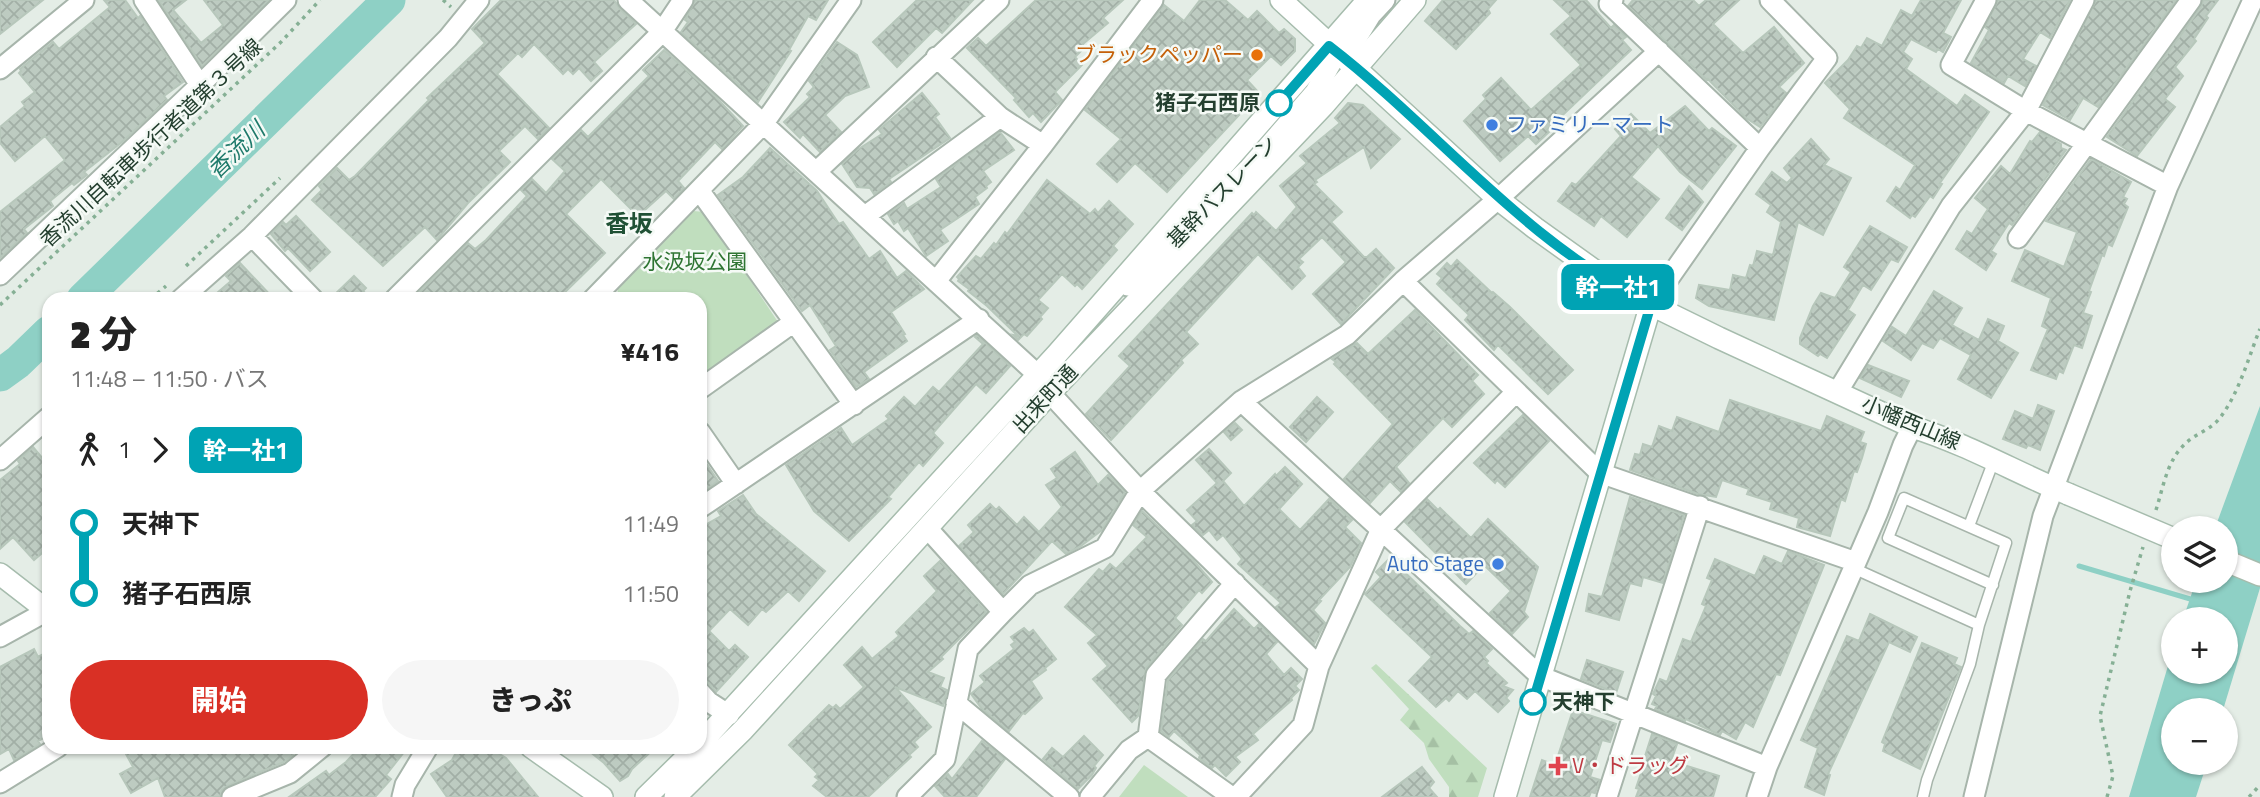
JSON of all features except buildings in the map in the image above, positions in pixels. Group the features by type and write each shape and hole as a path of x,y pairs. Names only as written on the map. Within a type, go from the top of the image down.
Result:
{"main road":[{"path":"1281,0 1342,56"},
{"name":"出来町通","path":"707,737 1057,354 1342,56 1415,0"},
{"name":"出来町通","path":"675,797 743,730 1050,393 1323,106 1364,4"},
{"name":"小幡西山線","path":"1342,56 1498,198 1623,291 1912,427 1994,459 2061,491 2161,533"},
{"path":"1505,797 1651,304"},
{"path":"2238,566 2260,575"},
{"path":"0,574 42,606"},
{"path":"541,754 602,797"},
{"name":"出来町通","path":"646,797 690,754"}],"street":[{"path":"0,69 84,0"},
{"path":"144,0 200,85"},
{"path":"0,275 286,0"},
{"path":"189,292 252,236 448,38 479,0"},
{"path":"628,0 1038,375 1050,393 1140,491 1319,666"},
{"path":"402,292 661,33 683,0"},
{"path":"605,292 764,123 851,0"},
{"path":"816,172 999,0"},
{"path":"937,280 1044,145 1153,0"},
{"path":"1342,56 1385,0"},
{"path":"1613,0 1609,4 1760,148"},
{"path":"1651,304 1760,148 1827,58 1770,0"},
{"path":"1986,0 1951,65 2026,111 2168,186"},
{"path":"1838,391 1951,206 2026,111 2084,0"},
{"path":"2018,238 2190,0"},
{"path":"1974,797 2043,516 2061,491 2168,186 2253,0"},
{"path":"908,797 945,759 968,649 1030,585 1105,548 1140,491 1241,401 1347,335 1403,281 1658,51"},
{"path":"936,57 1000,117 1044,145"},
{"path":"865,216 1000,117"},
{"path":"699,190 854,405"},
{"path":"252,236 306,292"},
{"path":"1403,281 1600,473 1700,506 1855,565"},
{"path":"707,503 979,319"},
{"path":"707,384 794,322"},
{"path":"1148,737 1234,797 1303,724 1319,666 1381,529 1516,391"},
{"path":"1241,401 1540,676 1767,767"},
{"path":"0,460 42,423"},
{"path":"1757,797 1767,767 1855,565 1886,516 1912,427"},
{"path":"707,442 736,484"},
{"path":"1607,797 1700,506"},
{"path":"928,529 1003,612"},
{"path":"1090,797 1129,750 1148,737 1156,674 1234,583"},
{"path":"0,637 42,614"},
{"path":"707,700 729,715"},
{"path":"956,703 1069,797"},
{"path":"0,783 47,754"},
{"path":"232,797 290,773 313,754"},
{"path":"402,797 405,785 424,754"}],"lane":[{"path":"1969,526 1994,459"},
{"path":"1923,797 1970,664 1979,625 1993,585 2006,543 1904,498 1886,516 1888,538 1993,585"},
{"path":"1855,565 1979,625"}],"path":[{"name":"香流川自転車歩行者道第３号線","path":"0,306 281,42 320,0"},
{"path":"443,0 450,7"},
{"path":"2152,519 2173,457 2185,443 2219,419 2231,399 2260,329"},
{"path":"2107,797 2113,776 2100,716 2144,544"},
{"path":"2249,797 2260,785"}],"green space":[{"name":"水汲坂公園","path":"693,211 705,212 778,322 707,372 707,292 618,292 618,288"},
{"path":"1376,664 1487,768 1478,797 1449,797 1449,787 1429,759 1424,743 1400,720 1409,709 1371,668"},
{"path":"1144,765 1188,797 1119,797"}],"water":[{"path":"2260,406 2260,588 2238,661 2238,607 2187,607 2192,593 2238,593 2238,516 2219,516"},
{"path":"2163,684 2231,684 2227,698 2161,698 2161,775 2203,775 2196,797 2129,797"}],"waterway":[{"name":"香流川","path":"90,292 389,0"},
{"name":"香流川","path":"0,375 42,339"},
{"path":"2079,566 2197,601"}],"bus line":[{"name":"幹一社1","path":"1279,103 1329,46 1355,66 1498,198 1535,228 1623,291 1651,304 1533,702"}],"place":[{"name":"ブラックペッパー","path":"1257,55"},
{"name":"猪子石西原","path":"1279,103"},
{"name":"ファミリーマート","path":"1492,125"},
{"name":"Auto Stage","path":"1498,564"},
{"name":"天神下","path":"1533,702"},
{"name":"V・ドラッグ","path":"1558,766"}],"district":[{"name":"香坂","path":"629,224"}]}
